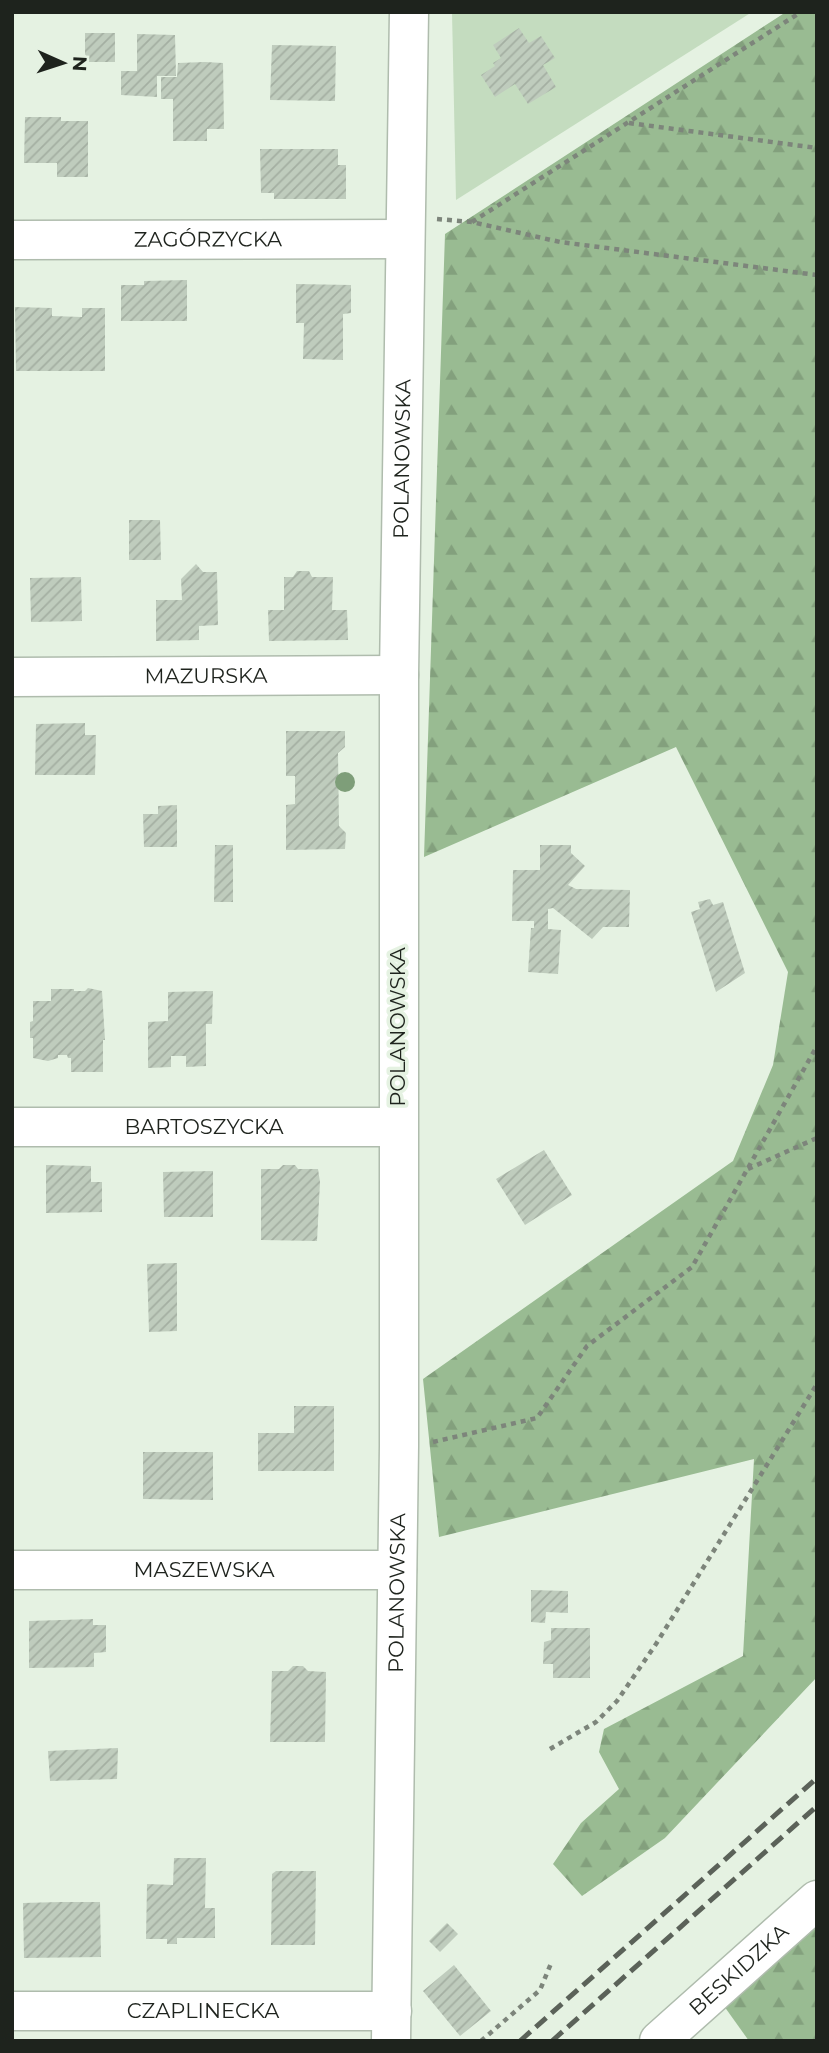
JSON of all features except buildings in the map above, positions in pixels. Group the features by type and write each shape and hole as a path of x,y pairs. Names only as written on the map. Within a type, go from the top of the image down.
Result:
{"street":[{"name":"POLANOWSKA","path":"391,2026 399,1446 399,675 409,12"},
{"name":"ZAGÓRZYCKA","path":"12,240 405,229"},
{"name":"MAZURSKA","path":"12,677 399,675"},
{"name":"BARTOSZYCKA","path":"12,1127 398,1127"},
{"name":"MASZEWSKA","path":"12,1570 397,1570"},
{"name":"BESKIDZKA","path":"659,2041 817,1900"},
{"name":"CZAPLINECKA","path":"12,2011 391,2026"}],"path":[{"path":"472,222 801,12"},
{"path":"628,123 817,148"},
{"path":"405,229 434,219 472,222 560,242 817,275"},
{"path":"399,1446 415,1446 537,1418 587,1346 692,1268 817,1046"},
{"path":"747,1169 817,1138"},
{"path":"550,1749 596,1722 617,1701 656,1644 817,1384"},
{"path":"481,2041 540,1990 552,1961"}],"green space":[{"path":"452,12 752,12 456,200"},
{"path":"786,12 817,12 817,1677 665,1838 582,1896 553,1864 581,1823 619,1789 599,1752 604,1729 743,1656 754,1459 439,1537 423,1379 733,1161 773,1065 788,972 676,747 424,857 445,234"},
{"path":"817,1923 817,2041 749,2041 724,2006"}],"railway":[{"path":"520,2041 817,1778"},
{"path":"552,2041 817,1806"}]}
